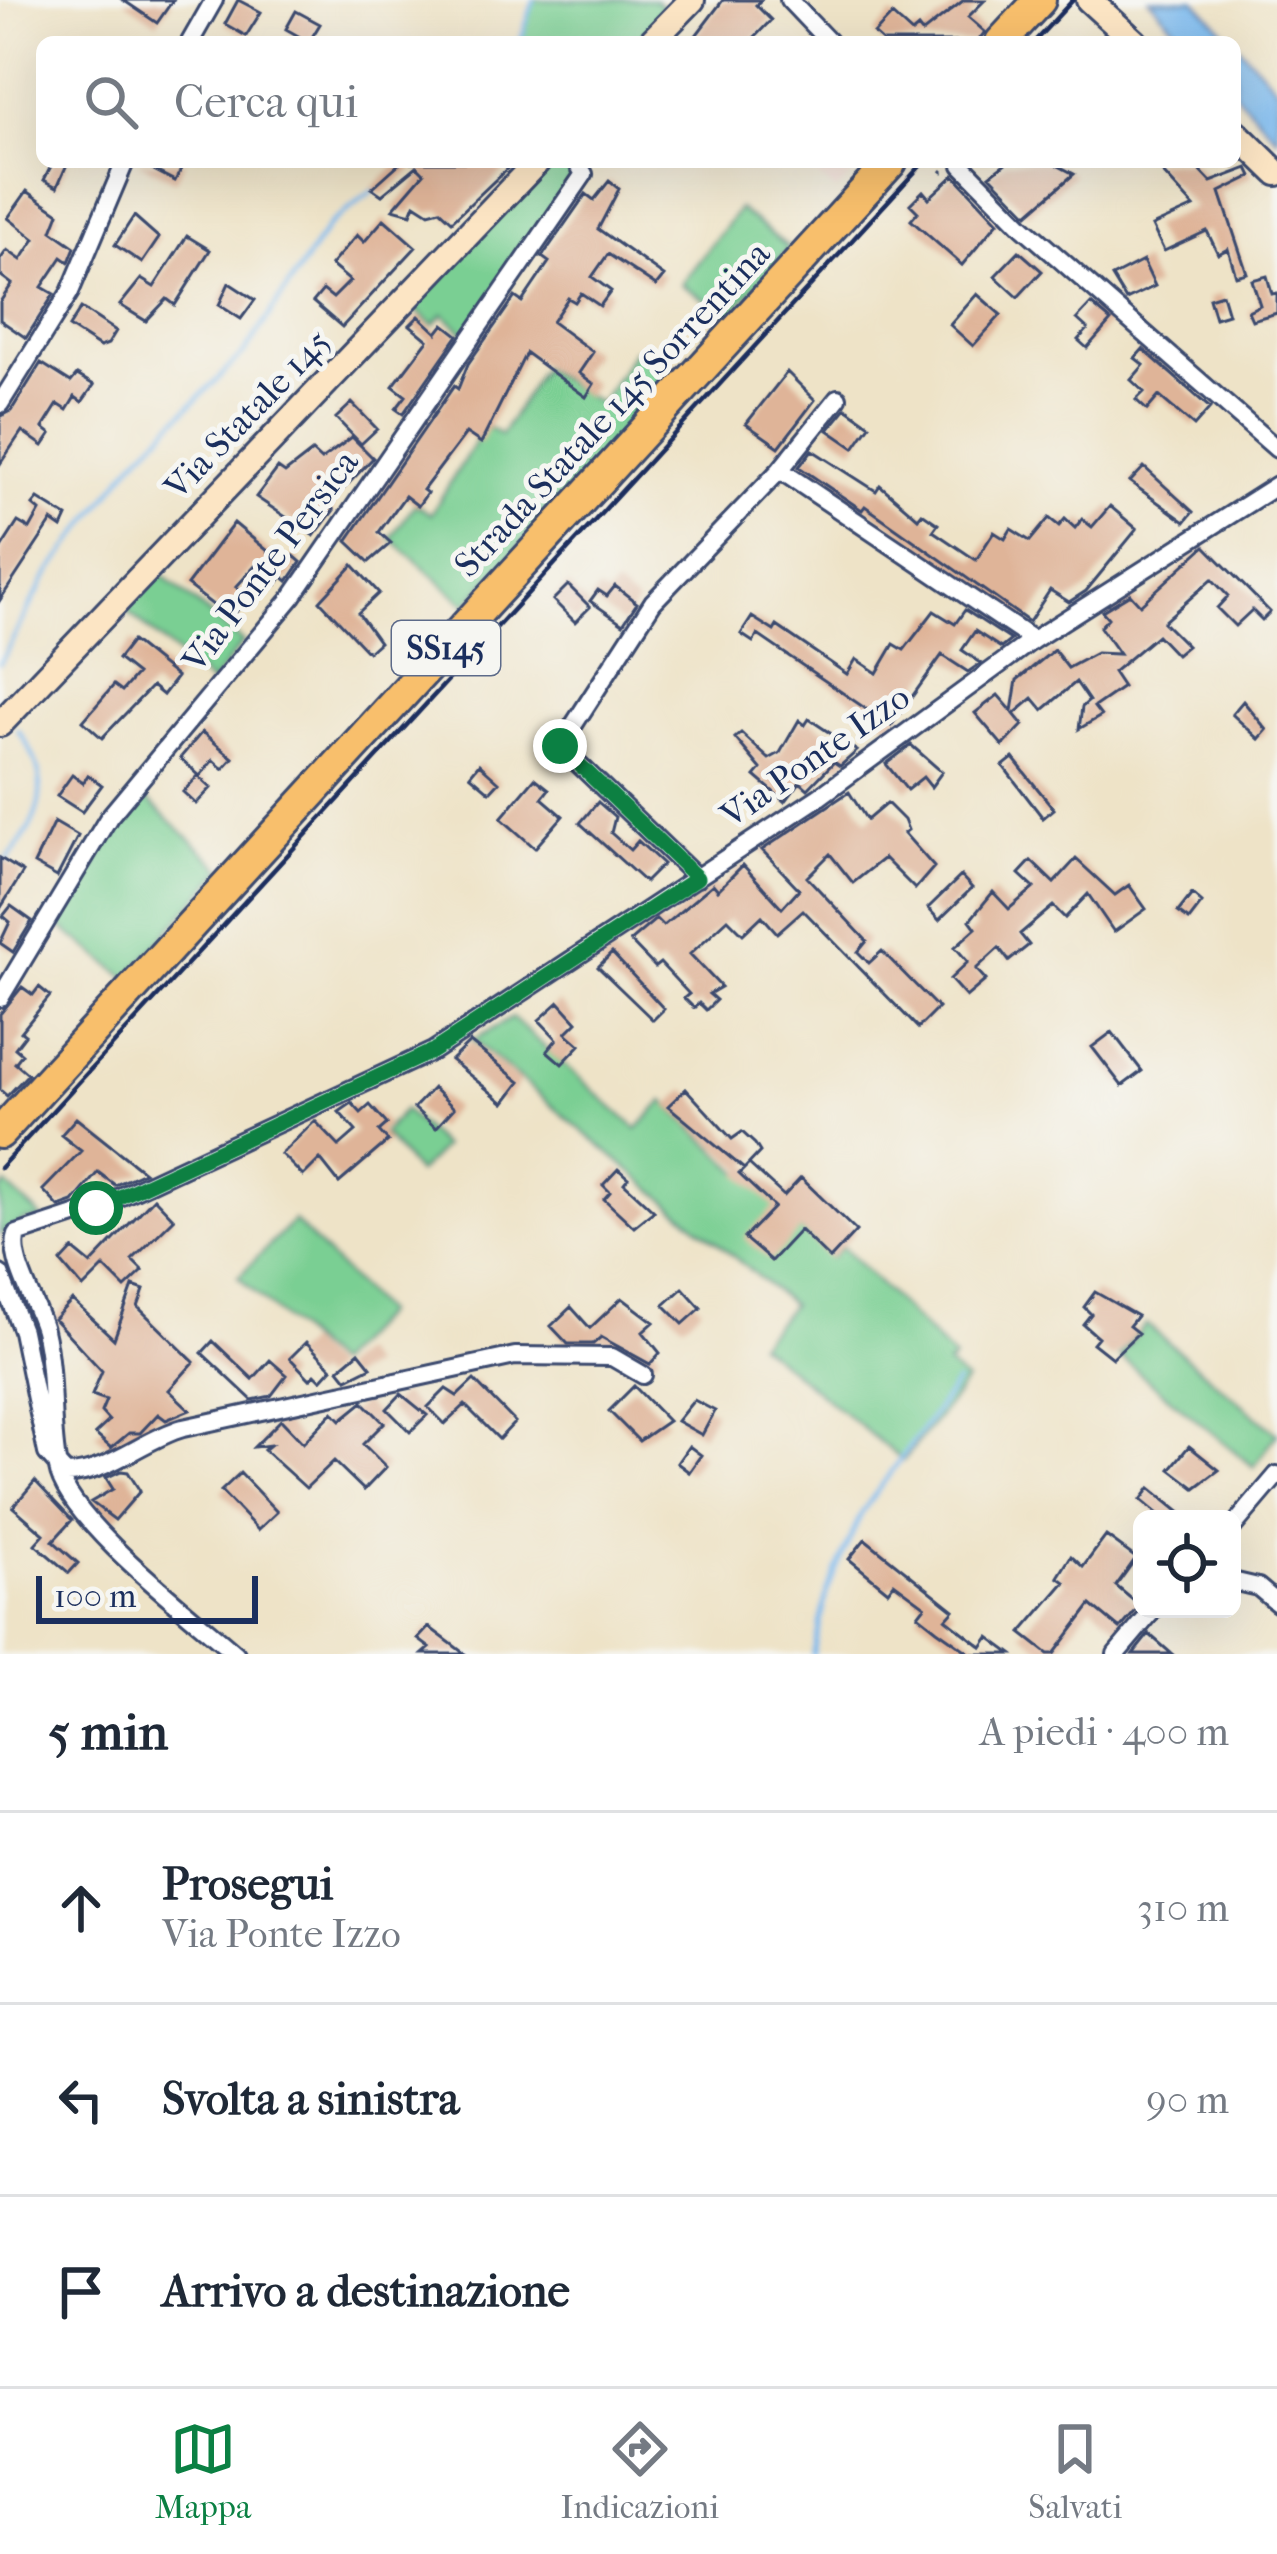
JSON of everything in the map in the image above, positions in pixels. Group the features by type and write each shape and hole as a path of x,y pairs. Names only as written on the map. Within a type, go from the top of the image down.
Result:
{"highway":[{"path":"1007,36 1040,0"},
{"name":"Strada Statale 145 Sorrentina","path":"0,1133 885,168"}],"main road":[{"path":"657,36 692,0"},
{"path":"1095,5 1129,36"},
{"path":"1241,138 1277,173"},
{"name":"Via Statale 145","path":"4,720 531,168"}],"street":[{"path":"193,36 214,0"},
{"path":"789,0 823,36"},
{"path":"0,404 70,292 122,168"},
{"name":"Via Ponte Persica","path":"0,998 109,817 292,596 478,334 584,174 580,168"},
{"path":"965,168 1023,227 1277,449"},
{"path":"697,878 560,746 653,602 781,470 838,398"},
{"path":"781,470 1034,640"},
{"name":"Via Ponte Izzo","path":"58,1470 46,1339 16,1256 17,1234 96,1208 400,1068 819,797 1034,640 1277,485"},
{"path":"0,1274 17,1311 47,1453 79,1513 236,1654"},
{"path":"58,1470 86,1472 162,1434 214,1420 515,1356 612,1357 644,1375"},
{"path":"1241,1517 1277,1475"},
{"path":"1241,1583 1258,1587 1277,1603"},
{"path":"1116,1654 1146,1618"}],"path":[{"path":"939,168 943,172"}],"shaded area":[{"path":"808,168 857,168 836,191"}],"green space":[{"path":"534,0 655,0 670,13 648,36 523,36"},
{"path":"544,168 566,168 573,177 467,335 443,314 434,325 412,307"},
{"path":"739,209 789,248 730,315 681,284"},
{"path":"634,350 673,377 466,605 391,538 415,504 431,514 485,426 501,435 542,368 600,404"},
{"path":"158,572 243,642 211,684 125,609"},
{"path":"139,792 223,869 127,978 58,925"},
{"path":"512,1018 637,1129 664,1101 831,1258 842,1247 954,1359 947,1365 966,1382 903,1461 758,1343 792,1305 473,1040"},
{"path":"404,1110 443,1147 417,1173 383,1133"},
{"path":"6,1185 43,1219 25,1220 0,1235 0,1191"},
{"path":"294,1221 383,1313 334,1365 238,1277"},
{"path":"1146,1324 1277,1433 1254,1467 1119,1356"}],"water":[{"path":"1150,0 1195,0 1229,36 1183,36"},
{"path":"1241,49 1277,88 1277,138 1241,99"}],"building":[{"path":"123,0 173,0 157,23"},
{"path":"238,0 261,12 246,36 225,24"},
{"path":"723,0 761,0 756,5 771,20 756,36 696,36"},
{"path":"964,0 985,0 968,17 985,32 982,36 874,34 892,15 912,33 918,28 922,33"},
{"path":"296,11 320,24 313,36 298,36 286,29"},
{"path":"50,168 65,168 57,187 44,180"},
{"path":"150,168 182,168 175,181"},
{"path":"394,168 415,168 382,195 372,188"},
{"path":"419,168 508,168 452,221 440,210 429,213 415,204 411,214 393,209 424,173"},
{"path":"999,168 1062,168 1074,174 1028,214 990,175"},
{"path":"1158,168 1198,168 1211,182 1248,168 1252,176 1220,192 1247,273 1236,276 1228,249 1218,254 1207,231 1164,251 1152,226 1194,207"},
{"path":"954,175 998,222 962,265 911,220 918,212 910,204 923,191 929,198"},
{"path":"609,181 619,189 598,229 664,276 656,286 608,254 592,277 611,291 600,306 581,293 575,302 568,298 552,322 593,352 579,373 594,384 586,397 526,353 481,443 466,433 423,490 427,493 418,506 405,496 379,532 391,543 369,562 347,541 454,386 458,389 468,364 515,297 522,302 549,262 542,257 586,194 594,200"},
{"path":"27,191 59,213 52,231 75,247 69,262 62,257 42,287 54,294 26,338 0,320 0,302 12,284 0,275 0,260 7,250 21,260 35,239 8,218"},
{"path":"134,216 159,238 142,263 115,245"},
{"path":"384,219 416,247 342,327 313,302 323,290 333,298 350,281 331,265 357,235 364,242"},
{"path":"187,236 210,250 175,305 167,299 146,321 120,305 141,279 154,287"},
{"path":"1019,251 1042,271 1018,297 995,276"},
{"path":"1143,261 1155,286 1126,300 1112,277"},
{"path":"1267,276 1272,294 1277,293 1277,313 1252,320 1248,311 1260,305 1252,280"},
{"path":"229,283 255,300 241,319 219,305"},
{"path":"977,294 1001,315 973,346 950,325"},
{"path":"1222,294 1228,314 1215,318 1209,298"},
{"path":"1091,304 1111,321 1087,348 1078,340 1088,329 1077,319"},
{"path":"81,308 116,331 108,344 100,347 69,327"},
{"path":"419,316 437,333 444,324 458,335 403,414 396,409 406,396 393,386 428,340 410,325"},
{"path":"1143,349 1210,408 1194,426 1159,396 1147,410 1136,400 1144,392 1131,380 1144,365 1135,358"},
{"path":"41,363 71,382 77,375 94,385 82,402 75,397 67,410 58,404 43,428 51,434 43,446 22,431 0,464 0,417 11,411"},
{"path":"787,372 815,400 779,447 746,424"},
{"path":"352,403 377,429 361,444 336,418"},
{"path":"846,408 870,425 854,448 828,430"},
{"path":"352,437 373,458 328,505 334,510 314,536 256,497 278,468 285,473 312,452 321,460"},
{"path":"812,450 876,491 880,485 918,518 922,513 938,524 933,531 976,560 994,532 1005,539 1011,529 1030,541 1049,518 1059,526 1065,519 1075,528 1082,519 1092,527 1110,506 1137,529 1086,591 1069,602 1050,590 1029,622 865,506 862,510 799,467"},
{"path":"1144,467 1193,512 1185,522 1130,482"},
{"path":"38,499 67,517 62,528 52,521 0,600 0,550 18,522 30,529 40,511 33,505"},
{"path":"234,523 286,566 294,556 301,562 288,581 282,576 277,584 255,566 236,587 242,591 235,600 241,605 231,619 187,585"},
{"path":"1205,546 1270,612 1262,620 1252,610 1235,626 1217,608 1228,596 1212,579 1163,622 1187,646 1176,655 1157,635 1113,672 1123,687 1094,707 1101,716 1079,729 1082,707 1089,701 1076,682 1043,710 1033,698 1014,714 1023,725 1003,746 975,713 998,695 1012,711 1017,680 1054,650 1068,668 1096,653 1119,654 1100,627 1108,618 1102,611 1130,594 1140,605"},
{"path":"353,565 379,593 358,613 379,642 368,652 320,601"},
{"path":"568,585 590,607 575,622 553,600"},
{"path":"615,586 637,603 623,624 590,601 598,590 607,596"},
{"path":"965,610 1011,640 1001,648 975,631 962,650 981,663 968,672 942,655 891,726 758,635 753,642 741,634 752,617 774,631 777,626 847,674 856,659 877,673 894,644 904,650 934,611 955,624"},
{"path":"132,641 177,677 163,695 152,686 102,738 83,721 114,685 122,691 137,674 118,659"},
{"path":"1243,701 1267,730 1259,739 1232,714"},
{"path":"809,719 857,751 840,766 834,762 808,789 800,782 785,802 755,776 761,769 735,738 741,733 769,759 780,753 799,720 805,725"},
{"path":"202,732 233,758 223,769 213,760 200,776 180,758"},
{"path":"911,745 942,772 931,787 923,777 907,790 886,764"},
{"path":"1013,758 1054,809 1043,818 1003,766"},
{"path":"479,764 499,782 490,792 470,775"},
{"path":"72,775 83,783 88,775 102,785 82,812 57,796"},
{"path":"198,776 211,788 196,804 183,792"},
{"path":"535,778 549,789 542,798 563,816 535,848 501,818"},
{"path":"849,792 867,820 887,803 904,820 908,830 904,833 934,867 915,889 884,858 853,883 830,854 807,877 867,941 858,952 869,963 882,951 938,1008 918,1028 803,910 777,933 762,916 743,934 728,919 690,954 721,987 709,994 716,1000 706,1010 699,1003 694,1008 684,998 689,994 660,963 655,967 630,941 656,919 663,926 713,884 718,890 743,865 782,908 799,889 762,850"},
{"path":"598,802 615,817 611,833 630,850 638,841 663,864 645,882 580,823"},
{"path":"54,822 78,836 57,877 34,864"},
{"path":"0,858 23,872 0,909"},
{"path":"1076,859 1115,895 1129,885 1146,909 1114,932 1088,894 1065,918 1053,906 1020,934 1029,945 1009,961 999,948 976,969 986,980 966,997 950,979 968,962 955,947 976,928 970,920 993,892 1009,909 1034,888 1019,874 1031,861 1054,883"},
{"path":"961,876 972,888 939,920 928,908"},
{"path":"1192,894 1202,903 1189,920 1178,912"},
{"path":"11,906 32,921 13,952 0,943 10,922 3,916"},
{"path":"612,953 664,1009 653,1020 598,967"},
{"path":"22,987 33,995 39,987 50,996 21,1032 25,1035 15,1048 22,1054 15,1063 28,1074 7,1096 0,1090 0,1014"},
{"path":"559,1002 577,1022 566,1033 580,1045 562,1064 547,1051 557,1039 539,1020"},
{"path":"1112,1032 1142,1071 1122,1086 1092,1047"},
{"path":"470,1042 520,1082 504,1103 451,1060"},
{"path":"433,1088 454,1108 436,1128 414,1108"},
{"path":"686,1089 732,1139 742,1132 755,1144 760,1152 744,1169 668,1106"},
{"path":"352,1103 361,1113 370,1105 387,1124 379,1131 388,1141 339,1183 320,1159 303,1176 281,1154 315,1121 339,1146 356,1131 339,1112"},
{"path":"76,1118 144,1172 115,1185 98,1172 73,1202 59,1207 43,1190 81,1151 61,1135"},
{"path":"749,1164 784,1196 801,1178 856,1231 830,1259 800,1230 771,1261 744,1238 774,1207 739,1174"},
{"path":"618,1169 628,1178 624,1183 654,1211 634,1227 604,1199 610,1192 603,1185"},
{"path":"154,1198 174,1219 132,1260 143,1271 125,1288 104,1267 83,1288 61,1262 73,1249 91,1264"},
{"path":"133,1286 144,1290 138,1307 194,1362 169,1390 190,1410 166,1420 158,1414 140,1433 129,1433 111,1448 95,1434 109,1421 101,1412 106,1400 92,1395 102,1371 54,1319 72,1300 114,1339"},
{"path":"683,1288 701,1308 683,1324 664,1305"},
{"path":"1095,1292 1137,1316 1129,1326 1138,1333 1112,1358 1093,1343 1098,1337 1083,1324 1091,1314 1084,1307"},
{"path":"622,1298 654,1322 643,1332 660,1353 650,1364 601,1337 593,1344 568,1344 551,1326 571,1307 590,1328"},
{"path":"213,1341 253,1379 270,1360 287,1375 271,1396 252,1400 202,1353"},
{"path":"306,1342 332,1368 321,1380 315,1374 310,1379 290,1358"},
{"path":"359,1352 371,1367 347,1379 339,1369"},
{"path":"474,1380 515,1422 499,1439 465,1405 445,1424 428,1407 446,1389 457,1396"},
{"path":"634,1386 668,1421 639,1441 609,1411"},
{"path":"401,1394 427,1415 410,1432 387,1409"},
{"path":"694,1400 715,1411 702,1435 677,1421"},
{"path":"363,1402 384,1423 363,1444 386,1467 364,1490 334,1461 306,1488 264,1450 270,1445 254,1447 281,1420 303,1443 333,1412 341,1420"},
{"path":"689,1446 701,1455 689,1472 677,1463"},
{"path":"1189,1446 1219,1470 1195,1488 1170,1469"},
{"path":"128,1472 140,1491 115,1520 91,1502 113,1489 106,1478"},
{"path":"240,1473 277,1512 258,1530 221,1491"},
{"path":"35,1481 72,1520 53,1541 78,1563 69,1573 35,1544 44,1534 13,1507"},
{"path":"1150,1488 1177,1510 1153,1510 1141,1500"},
{"path":"1106,1536 1133,1556 1116,1586 1133,1600 1133,1614 1120,1629 1091,1605 1054,1654 1048,1654 1021,1633 1065,1582 1058,1577 1071,1556 1083,1567"},
{"path":"865,1539 954,1610 946,1619 982,1647 989,1637 1012,1654 971,1654 937,1630 918,1615 925,1606 894,1583 888,1591 849,1559"},
{"path":"429,1627 465,1654 423,1654 430,1648 418,1639"},
{"path":"1149,1634 1172,1654 1133,1654"}],"waterway":[{"path":"522,36 534,0"},
{"path":"0,663 45,579 135,460 245,352 329,225 378,187"},
{"path":"0,867 26,835 39,802 37,767 18,730"},
{"path":"813,1654 827,1591 862,1512 956,1383"}],"railway":[{"path":"1040,36 1073,0"},
{"path":"0,1168 918,168"}],"route":[{"path":"96,1208 433,1051 697,878 564,755 560,746"}]}
